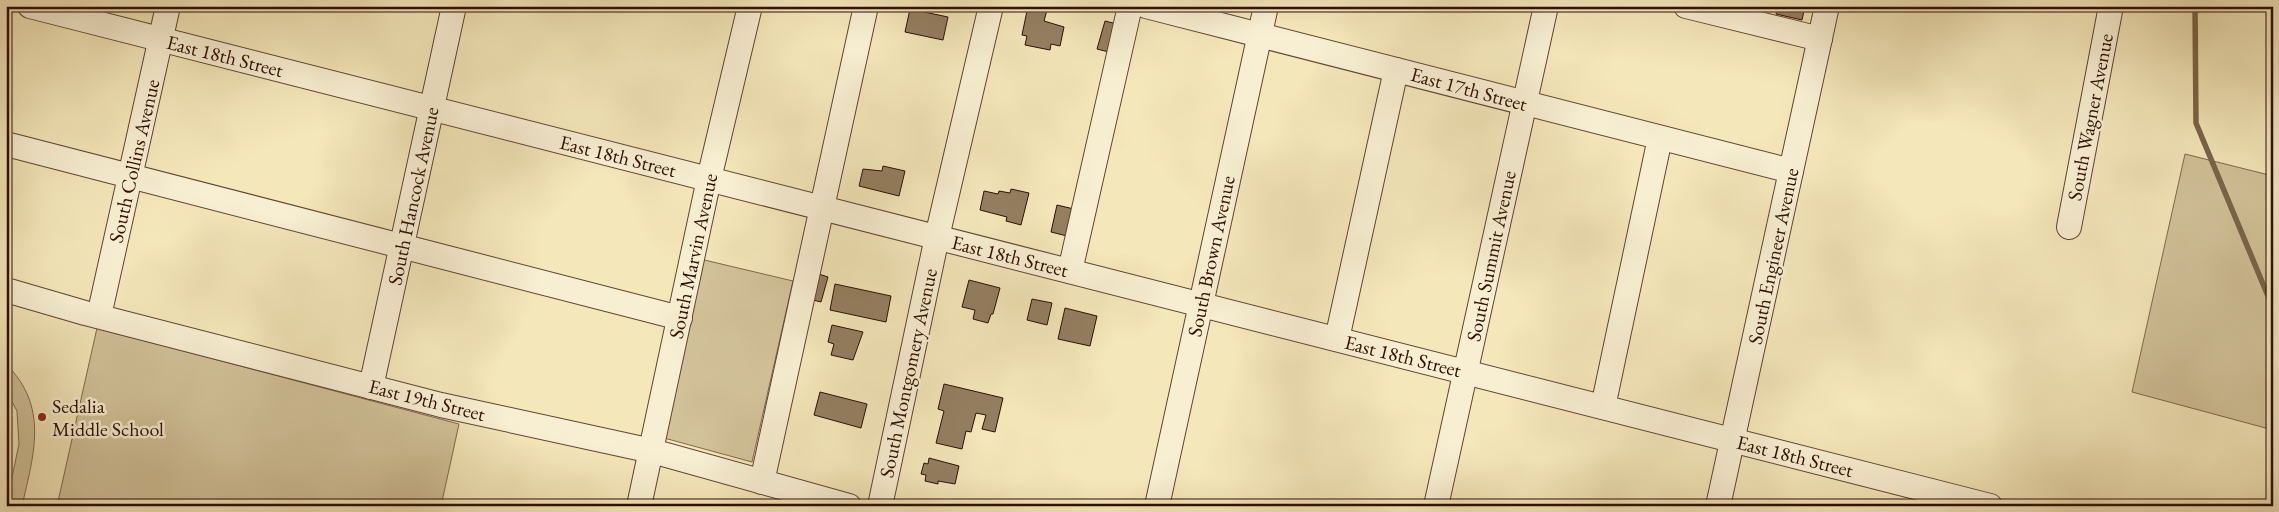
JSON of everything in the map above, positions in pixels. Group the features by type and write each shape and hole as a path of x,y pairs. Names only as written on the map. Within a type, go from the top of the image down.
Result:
{"street":[{"name":"East 18th Street","path":"30,6 1990,506"},
{"name":"South Collins Avenue","path":"99,316 168,6"},
{"name":"South Hancock Avenue","path":"371,386 454,6"},
{"name":"South Marvin Avenue","path":"639,506 709,179 750,6"},
{"path":"762,482 824,208 866,6"},
{"name":"South Montgomery Avenue","path":"880,506 937,237 991,6"},
{"path":"1070,271 1130,6"},
{"name":"East 17th Street","path":"1146,6 1791,171"},
{"name":"South Brown Avenue","path":"1157,506 1266,6"},
{"name":"South Summit Avenue","path":"1436,506 1546,6"},
{"path":"1686,6 1820,40"},
{"name":"South Engineer Avenue","path":"1718,506 1827,6"},
{"name":"South Wagner Avenue","path":"2069,227 2111,6"},
{"path":"1337,340 1396,70"},
{"path":"1603,407 1660,138"},
{"path":"6,144 680,318"},
{"name":"East 19th Street","path":"6,290 99,316 441,404 652,452 849,506"}],"shaded area":[{"path":"2185,154 2273,176 2273,430 2132,392"},
{"path":"696,258 793,281 752,462 653,435"},
{"path":"97,328 459,424 441,506 57,506"},
{"path":"6,364 20,380 28,397 35,431 31,468 22,506 6,506 19,444 17,411 6,391"}],"building":[{"path":"1028,6 1047,10 1044,21 1064,27 1060,46 1051,44 1050,50 1025,45 1027,36 1022,35"},
{"path":"1778,6 1805,6 1802,20 1776,14"},
{"path":"910,9 948,17 943,40 905,32"},
{"path":"1105,21 1121,25 1113,53 1097,49"},
{"path":"883,166 905,171 899,196 859,186 863,169 882,171"},
{"path":"1011,189 1029,193 1021,225 1006,221 1007,217 980,210 984,191 998,194 999,191 1010,193"},
{"path":"1057,205 1078,210 1071,237 1051,232"},
{"path":"816,273 828,277 821,302 809,299"},
{"path":"969,280 1000,288 993,314 991,314 988,323 973,319 975,310 962,307"},
{"path":"835,284 891,296 886,322 830,310"},
{"path":"1032,299 1052,303 1047,325 1027,320"},
{"path":"1065,308 1097,316 1090,346 1058,339"},
{"path":"832,325 863,332 853,360 831,355 834,344 828,342"},
{"path":"944,384 1003,398 995,432 982,429 986,415 976,413 971,432 966,431 962,449 936,443 944,411 938,409"},
{"path":"820,392 867,404 861,428 814,415"},
{"path":"929,458 959,466 955,484 938,481 938,484 925,481 926,475 921,474 924,463 928,464"}],"waterway":[{"path":"2195,6 2196,123 2273,308"}],"place":[{"name":"Sedalia Middle School","path":"42,417"}]}
